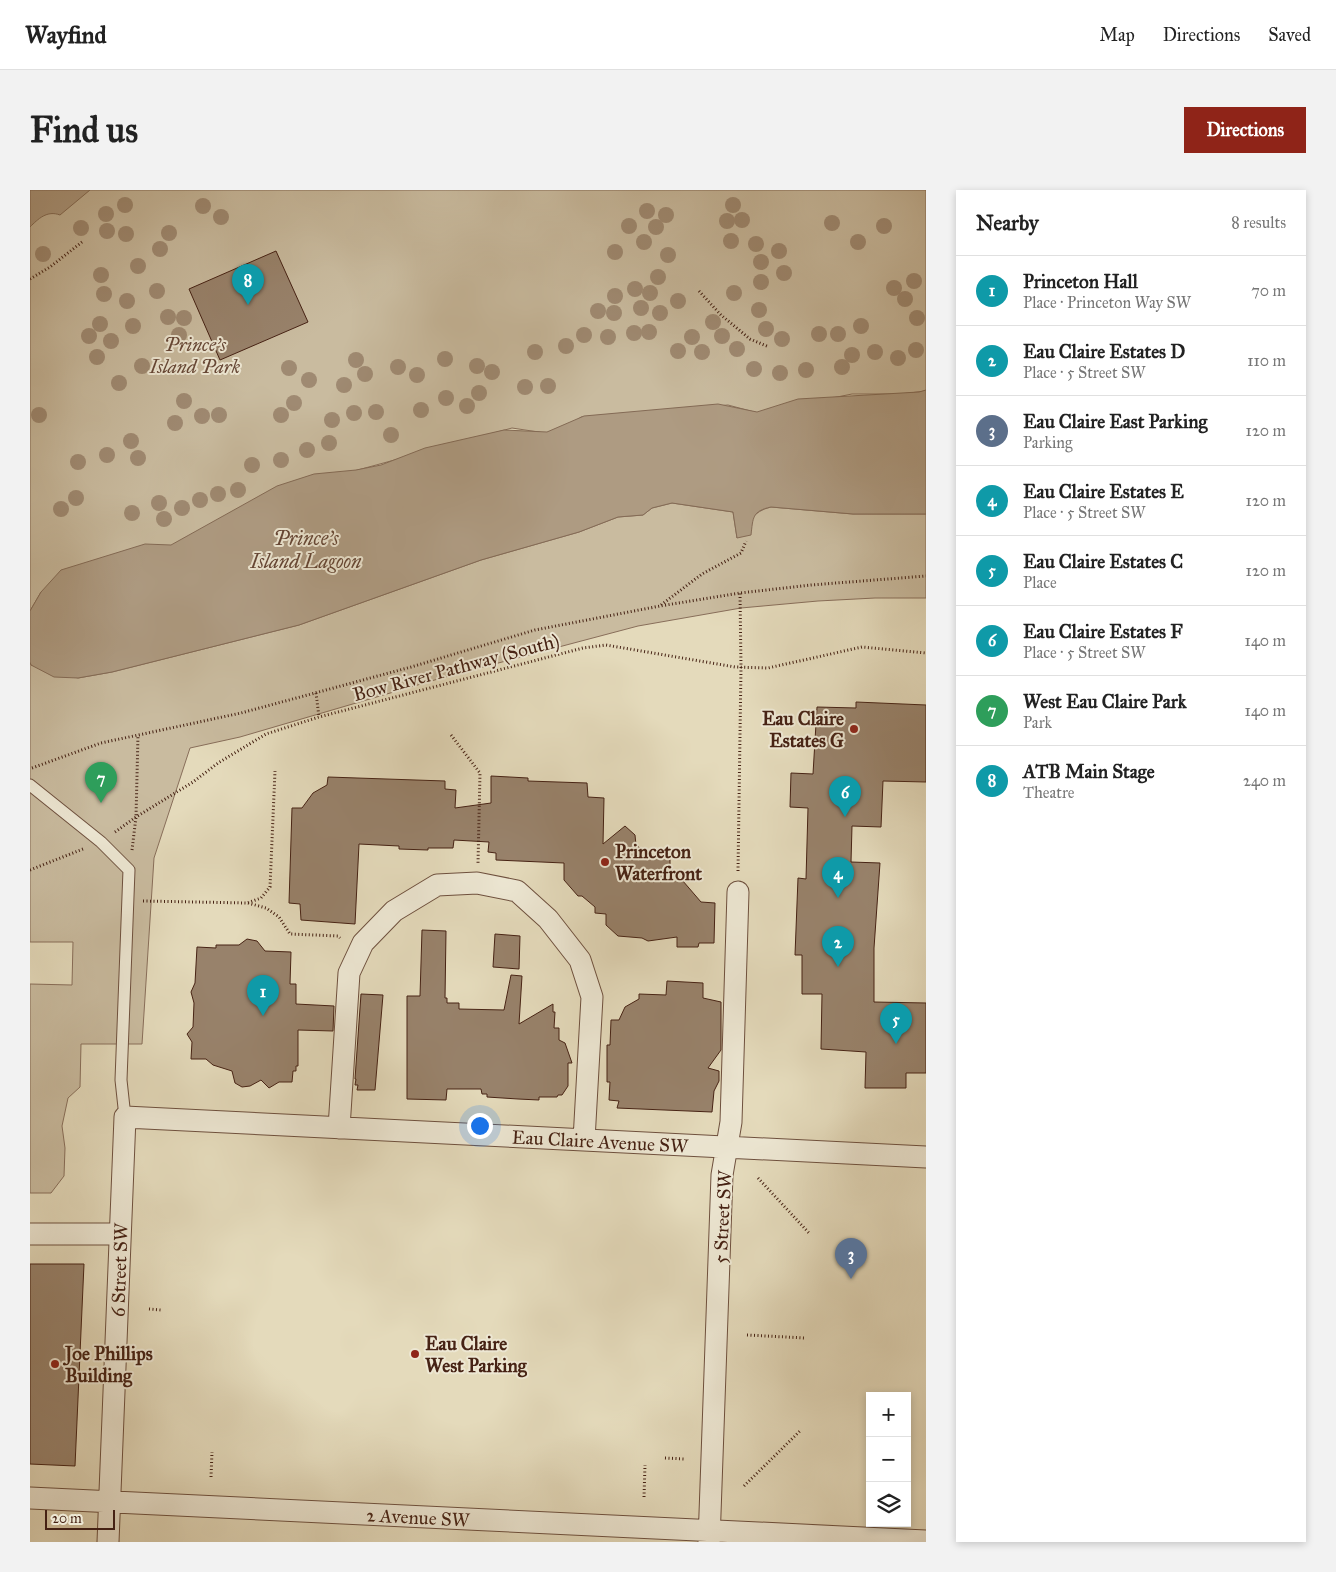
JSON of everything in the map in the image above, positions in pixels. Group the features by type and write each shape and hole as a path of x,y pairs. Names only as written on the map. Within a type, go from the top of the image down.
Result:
{"street":[{"path":"339,1128 349,973 363,943 394,911 437,885 477,883 517,892 548,919 580,960 592,997 584,1140"},
{"name":"5 Street SW","path":"709,1537 722,1175 731,1122 738,892"},
{"name":"Eau Claire Avenue SW","path":"124,1117 926,1157"},
{"name":"6 Street SW","path":"108,1542 124,1117"},
{"path":"30,1234 120,1234"},
{"name":"2 Avenue SW","path":"30,1498 110,1501 709,1537 926,1541"}],"lane":[{"path":"30,785 101,842 129,870 121,1080 124,1117"}],"path":[{"path":"30,279 50,267 82,242"},
{"path":"698,291 721,315 750,339 769,347"},
{"path":"660,606 702,574 740,553 746,541"},
{"name":"Bow River Pathway (South)","path":"30,769 100,743 241,713 411,667 535,630 740,593 811,585 926,576"},
{"path":"738,892 740,593"},
{"name":"Bow River Pathway (South)","path":"30,870 101,842 136,817 193,782 218,763 266,734 319,717 583,648 606,645 741,667 768,668 862,647 926,653"},
{"path":"316,693 319,717"},
{"path":"129,870 136,817 138,735"},
{"path":"452,735 480,773 477,883"},
{"path":"247,903 261,898 270,887 274,771"},
{"path":"128,900 247,903 266,908 279,917 290,934 338,936 359,951"},
{"path":"758,1178 809,1233"},
{"path":"149,1309 161,1310"},
{"path":"747,1335 805,1338"},
{"path":"744,1486 801,1430"},
{"path":"211,1477 212,1452"},
{"path":"664,1458 684,1459"},
{"path":"644,1497 645,1465"}],"green space":[{"name":"Prince's Island Park","path":"67,190 926,190 926,391 901,394 852,394 758,413 728,405 581,417 567,428 545,433 512,428 299,486 174,552 41,592 30,611 30,217"},
{"path":"672,503 733,512 737,538 755,515 771,507 853,514 926,514 926,598 818,601 741,608 638,626 438,679 240,737 190,748 154,858 142,1044 81,1044 80,1087 68,1098 62,1126 65,1148 64,1176 51,1193 30,1193 30,984 72,985 73,942 30,942 30,662 31,665 78,678 112,672 299,625 481,560 579,532 618,517 643,515 652,508"}],"water":[{"path":"30,190 90,190 60,215 47,214 30,227"},
{"name":"Prince's Island Lagoon","path":"926,390 926,514 853,514 771,507 757,513 752,524 751,535 737,538 733,512 672,503 652,508 643,515 618,517 579,532 481,560 299,625 112,672 78,678 54,677 31,665 30,662 30,611 41,592 61,570 145,544 171,545 277,486 314,474 356,470 381,465 425,448 504,430 547,432 584,416 718,404 757,412 798,399 919,392"}],"building":[{"path":"276,251 308,322 220,360 189,289"},
{"path":"856,702 926,705 926,782 883,781 881,827 852,826 851,862 880,863 874,948 874,1002 926,1003 926,1073 906,1073 906,1088 865,1088 866,1052 821,1049 822,994 802,994 802,955 795,955 798,878 806,879 808,808 790,807 791,773 813,774 817,707 856,708"},
{"path":"491,776 528,778 528,781 587,783 588,797 604,798 603,844 625,826 635,835 636,845 649,855 670,856 670,866 701,902 715,903 714,943 699,943 698,947 677,947 677,937 648,941 642,938 618,936 606,925 606,914 595,913 595,907 582,896 578,896 564,880 564,863 496,860 496,853 488,852 489,842 454,840 453,848 428,848 428,850 399,849 399,846 359,844 355,924 301,920 300,904 289,903 292,808 302,808 313,793 327,785 328,777 445,781 445,789 456,790 455,808 491,803"},
{"path":"422,930 446,931 445,998 447,998 447,1003 459,1003 459,1009 504,1010 511,975 522,976 519,1024 553,1004 553,1012 555,1012 554,1028 559,1028 559,1040 565,1043 572,1063 568,1063 568,1086 562,1095 557,1097 539,1097 539,1100 518,1099 487,1097 487,1094 482,1094 481,1089 447,1089 446,1100 407,1099 407,996 420,996"},
{"path":"495,934 520,936 519,969 493,967"},
{"path":"247,939 257,941 265,951 291,952 290,984 296,984 296,1004 334,1006 333,1031 298,1030 298,1066 296,1066 296,1071 293,1071 292,1082 279,1082 269,1088 261,1080 250,1086 242,1087 235,1083 232,1071 213,1065 206,1059 191,1059 192,1042 187,1034 193,1027 194,1003 191,992 195,983 197,947 216,948 216,945 239,945"},
{"path":"667,981 703,983 703,998 721,1002 721,1050 708,1068 719,1071 719,1081 714,1091 712,1112 617,1108 619,1101 609,1100 610,1082 607,1082 607,1045 610,1045 611,1020 619,1020 625,1007 639,999 639,994 666,995"},
{"path":"361,994 383,995 375,1090 357,1090 358,1085 355,1085"},
{"name":"Joe Phillips Building","path":"30,1264 84,1264 75,1466 30,1464"}],"place":[{"name":"ATB Main Stage","path":"248,305"},
{"name":"Eau Claire Estates G","path":"854,729"},
{"name":"West Eau Claire Park","path":"101,803"},
{"name":"Eau Claire Estates F","path":"845,817"},
{"name":"Princeton Waterfront","path":"605,862"},
{"name":"Eau Claire Estates E","path":"838,898"},
{"name":"Eau Claire Estates D","path":"838,967"},
{"name":"Princeton Hall","path":"263,1016"},
{"name":"Eau Claire Estates C","path":"896,1044"},
{"name":"Eau Claire East Parking","path":"851,1279"},
{"name":"Eau Claire West Parking","path":"415,1354"},
{"name":"Joe Phillips Building","path":"55,1364"}]}
